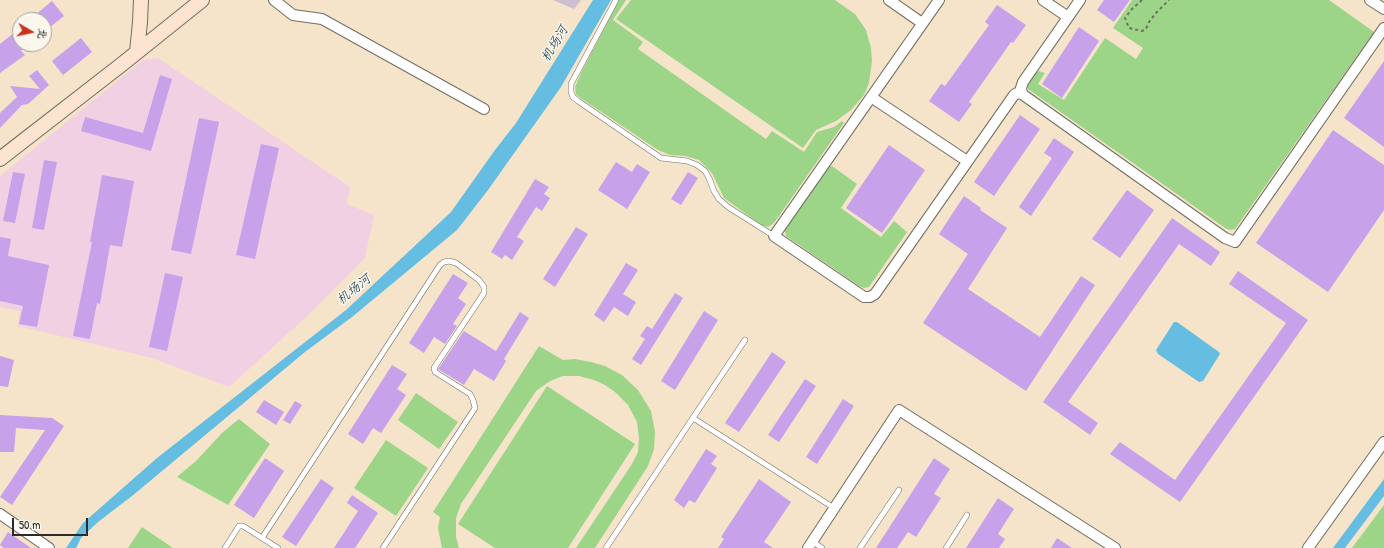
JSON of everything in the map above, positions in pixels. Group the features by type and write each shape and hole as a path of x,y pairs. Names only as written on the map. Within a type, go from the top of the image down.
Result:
{"street":[{"path":"137,52 141,0"},
{"path":"0,159 202,0"},
{"path":"274,0 293,15 322,19 484,108"},
{"path":"889,0 922,23"},
{"path":"938,0 774,236 864,297 870,297 875,294 1014,95 1017,93 1022,94 1225,238 1235,242 1384,28"},
{"path":"1043,0 1068,17"},
{"path":"1022,94 1022,82 1080,0"},
{"path":"1370,0 1384,9"},
{"path":"871,97 967,162"},
{"path":"810,545 899,410 1115,548"},
{"path":"1308,548 1384,442"},
{"path":"0,514 49,548"}],"lane":[{"path":"616,0 571,84 571,92 573,96 578,101 662,158 687,161 697,165 705,171 714,192 723,203 774,236"},
{"path":"262,538 440,265 444,262 456,263 479,280 484,287 484,294 434,368 435,372 470,394 474,400 475,408 384,548"},
{"path":"606,548 745,340"},
{"path":"693,418 834,508"},
{"path":"860,548 899,490"},
{"path":"946,548 967,515"},
{"path":"225,548 239,526 243,526 278,548"},
{"path":"810,545 822,548"}],"path":[{"path":"1142,0 1125,18 1129,28 1142,31 1146,29 1156,13 1169,0"}],"shaded area":[{"path":"553,0 581,0 574,9"},
{"path":"158,58 350,187 347,204 374,215 365,258 303,320 229,387 152,358 18,326 20,311 0,307 0,176 143,60"}],"green space":[{"path":"619,0 626,0 613,20 643,42 638,49 766,139 772,131 804,152 817,132 834,127 842,121 844,123 774,223 768,227 761,225 724,198 712,173 699,160 685,156 670,155 658,150 576,95 575,87 582,71"},
{"path":"631,0 835,0 855,14 866,30 871,48 872,61 869,83 864,95 851,110 836,121 816,130 803,148 616,19"},
{"path":"1132,0 1329,0 1374,32 1235,229 1230,230 1225,228 1028,89 1027,83 1031,76 1039,71 1045,73 1038,84 1064,100 1105,38 1136,59 1143,48 1113,28"},
{"path":"832,166 857,184 841,208 881,237 894,221 907,232 869,287 864,288 859,286 786,236 786,225 827,167"},
{"path":"539,346 563,360 575,359 605,366 622,375 638,390 651,411 655,432 654,449 648,466 595,548 576,548 632,464 638,452 639,438 637,422 628,405 615,392 605,385 579,376 563,376 550,381 536,391 461,504 456,518 456,537 459,548 442,548 438,528 440,517 433,512"},
{"path":"547,386 635,444 568,548 495,548 458,524"},
{"path":"416,393 458,422 439,449 398,420"},
{"path":"239,419 270,444 228,505 177,477 197,460 223,432"},
{"path":"386,440 428,468 396,516 354,488"},
{"path":"1384,505 1384,548 1352,548"},
{"path":"142,527 173,548 128,548"}],"water":[{"path":"593,0 611,0 561,87 488,190 457,230 352,317 305,352 132,496 98,522 81,538 76,548 66,548 83,523 157,458 346,310 451,212 516,123"},
{"path":"1174,322 1177,322 1220,354 1203,381 1199,382 1158,354 1156,350"},
{"path":"1384,479 1384,496 1345,548 1333,548"}],"building":[{"path":"1104,0 1130,0 1114,22 1097,10"},
{"path":"52,1 64,16 52,26 52,12 39,12"},
{"path":"997,5 1026,25 1013,43 1011,42 969,102 972,104 959,122 929,101 941,84 945,86 989,25 985,22"},
{"path":"1079,27 1099,41 1062,98 1042,84"},
{"path":"12,34 12,52 22,52 25,55 0,73 0,44"},
{"path":"81,38 92,52 63,75 52,61"},
{"path":"1384,61 1384,147 1344,118"},
{"path":"37,70 49,85 28,104 22,105 0,128 0,113 17,97 10,86 40,89 29,76"},
{"path":"160,75 172,79 151,151 81,131 85,117 143,133"},
{"path":"1020,115 1040,129 994,196 974,182"},
{"path":"199,118 219,122 191,254 171,250"},
{"path":"1333,130 1384,165 1384,210 1328,292 1256,243"},
{"path":"1054,138 1074,152 1031,216 1019,207 1052,158 1044,153"},
{"path":"261,144 279,148 255,259 236,255"},
{"path":"889,145 925,170 882,233 846,208"},
{"path":"44,160 57,162 44,230 32,228"},
{"path":"616,162 632,172 637,164 650,172 627,209 598,190"},
{"path":"13,172 25,174 15,223 3,221"},
{"path":"688,172 698,178 681,205 671,199"},
{"path":"102,175 134,181 122,247 110,245 100,304 97,303 90,339 73,336 92,242 90,242"},
{"path":"535,179 549,187 544,194 550,198 542,211 536,207 517,237 524,241 512,260 505,255 502,259 491,252"},
{"path":"1127,190 1154,210 1120,258 1092,239"},
{"path":"964,196 981,208 980,210 1007,228 968,289 1040,337 1081,276 1095,285 1026,391 923,323 968,254 939,234"},
{"path":"1172,218 1220,252 1211,266 1179,244 1068,402 1098,423 1090,435 1043,402"},
{"path":"576,227 588,234 555,287 543,279"},
{"path":"0,237 11,239 8,256 49,265 37,327 19,324 23,306 0,301"},
{"path":"626,263 638,270 623,294 636,302 628,316 614,307 604,322 594,315"},
{"path":"1238,271 1308,320 1180,502 1110,454 1120,442 1175,480 1286,323 1229,284"},
{"path":"165,273 183,277 167,351 149,347"},
{"path":"453,274 468,283 458,298 466,304 453,324 457,326 445,344 434,337 424,353 409,343"},
{"path":"675,293 683,298 641,365 632,359 645,339 640,336 647,326 652,329"},
{"path":"704,311 718,320 675,390 661,381"},
{"path":"520,312 529,318 504,359 506,361 494,381 474,369 464,385 438,369 464,331 496,351"},
{"path":"772,352 786,362 739,432 725,423"},
{"path":"0,356 14,360 8,387 0,386"},
{"path":"392,365 407,374 397,389 406,395 381,433 373,428 363,444 348,434"},
{"path":"805,379 816,386 779,442 768,435"},
{"path":"843,399 854,406 817,464 806,457"},
{"path":"264,400 284,412 276,425 256,412"},
{"path":"295,401 302,405 290,424 283,420"},
{"path":"0,415 52,418 64,426 12,505 0,497 45,430 16,428 14,452 0,452"},
{"path":"706,449 717,456 711,464 717,468 695,503 689,500 684,508 674,500"},
{"path":"265,458 284,471 254,518 234,505"},
{"path":"934,458 950,469 934,494 941,498 916,537 908,532 897,548 876,548"},
{"path":"321,479 334,488 296,546 282,537"},
{"path":"759,479 791,502 764,542 773,548 718,548 724,539 721,537"},
{"path":"352,495 378,513 355,548 334,548 358,511 347,503"},
{"path":"998,498 1014,509 998,534 1005,539 999,548 966,548"},
{"path":"8,532 31,548 4,548 0,545"},
{"path":"1057,538 1072,548 1051,548"}],"water label":[{"name":"机场河","path":"555,44"},
{"name":"机场河","path":"354,290"}]}
